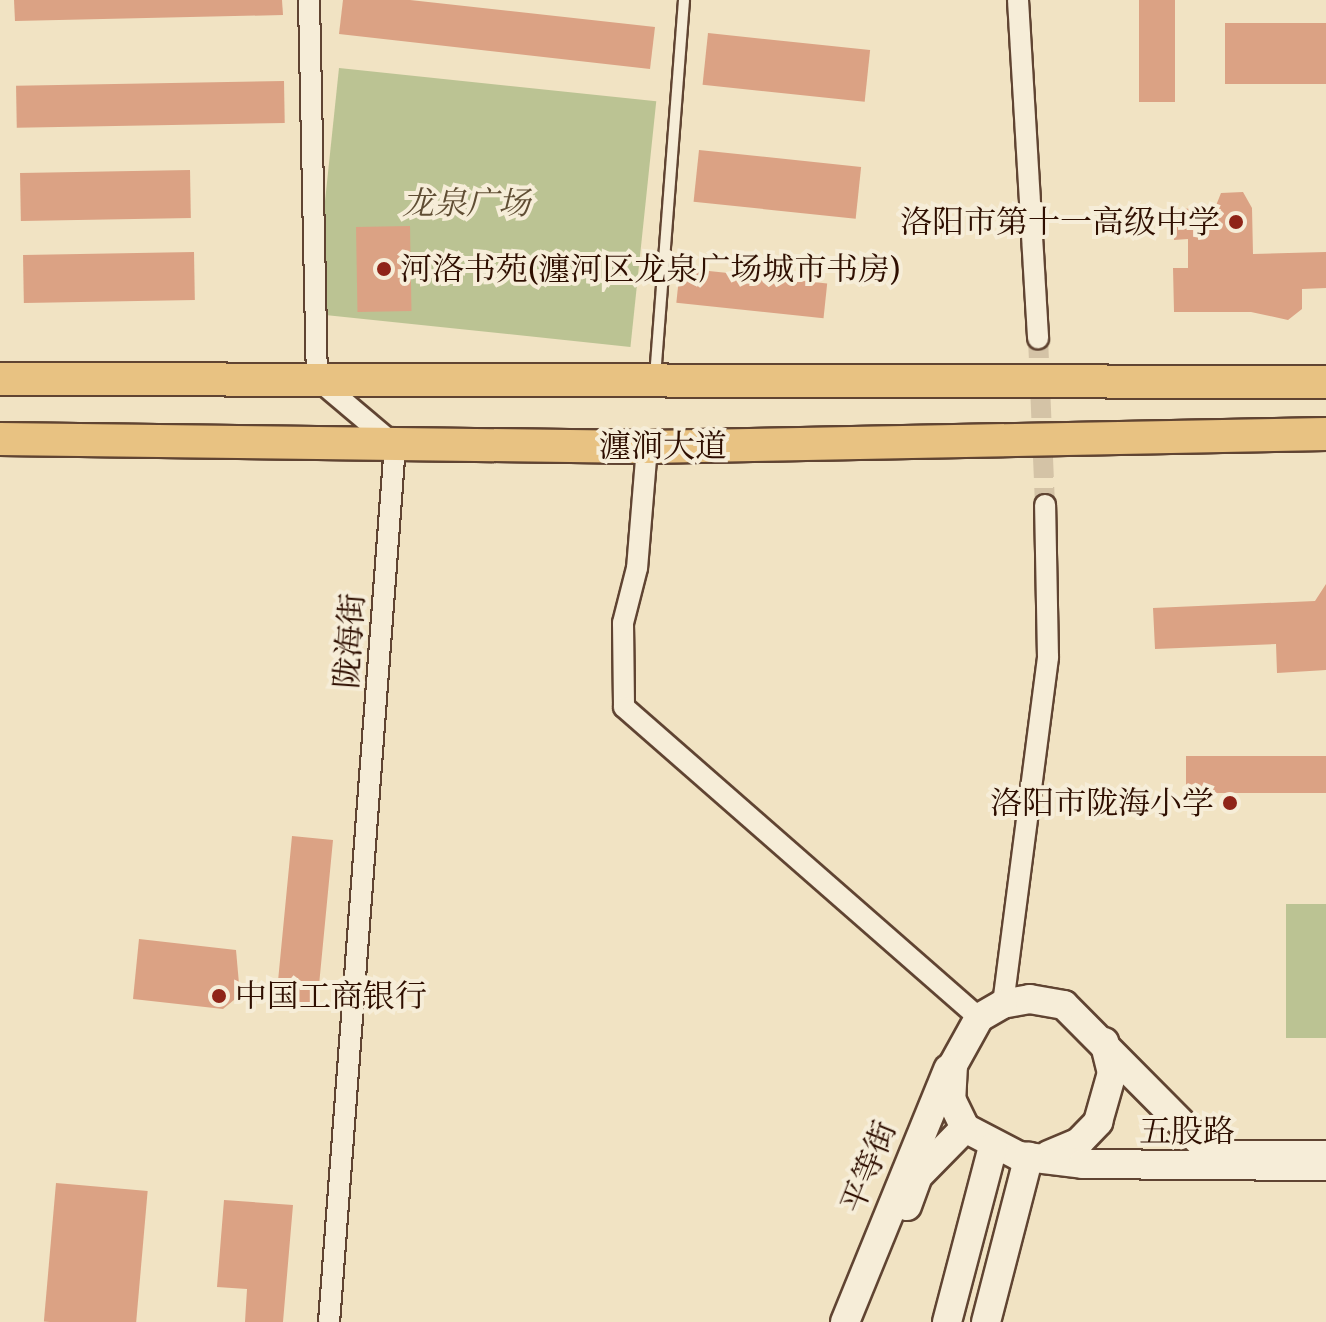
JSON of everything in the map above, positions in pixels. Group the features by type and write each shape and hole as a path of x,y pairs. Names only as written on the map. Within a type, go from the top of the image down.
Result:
{"main road":[{"name":"瀍涧大道","path":"0,379 1326,382"},
{"name":"瀍涧大道","path":"0,439 647,447 1326,434"}],"street":[{"path":"309,0 317,379 395,445"},
{"path":"1018,0 1038,338"},
{"name":"陇海街","path":"329,1322 395,445"},
{"path":"647,447 637,568 623,623 624,707 981,1021"},
{"path":"965,1128 951,1099 981,1021 1048,657 1045,505"},
{"name":"五股路","path":"981,1021 1030,999 1064,1005 1104,1041 1213,1155 1326,1155"},
{"name":"平等街","path":"845,1322 912,1146 981,1021"},
{"name":"五股路","path":"1039,1156 1079,1142 1098,1122 1112,1073 1104,1041"},
{"name":"五股路","path":"965,1128 993,1147 1083,1164 1326,1166"},
{"name":"平等街","path":"862,1322 918,1176 965,1128"},
{"path":"947,1322 993,1147"},
{"path":"986,1322 1017,1202 1039,1156"}],"lane":[{"path":"655,379 684,0"}],"green space":[{"name":"龙泉广场","path":"339,68 656,101 630,347 313,314"},
{"path":"1286,904 1326,904 1326,1038 1286,1038"}],"building":[{"path":"14,0 282,0 283,15 15,21"},
{"path":"343,0 410,0 655,27 650,69 339,34"},
{"path":"1139,0 1175,0 1175,102 1139,102"},
{"path":"1225,23 1326,23 1326,84 1225,84"},
{"path":"708,33 870,50 865,102 703,85"},
{"path":"284,81 285,123 17,128 16,86"},
{"path":"699,150 861,167 856,219 694,202"},
{"path":"190,170 191,218 21,221 20,173"},
{"path":"1243,192 1252,208 1253,254 1326,252 1326,288 1302,289 1302,309 1288,320 1251,312 1174,312 1173,268 1188,268 1188,239 1174,240 1173,209 1215,208 1221,193"},
{"name":"河洛书苑(瀍河区龙泉广场城市书房)","path":"410,226 411,311 357,312 356,227"},
{"path":"194,252 195,300 24,303 23,255"},
{"path":"680,268 827,283 824,318 676,303"},
{"path":"1326,584 1326,670 1277,673 1276,644 1155,649 1153,608 1315,601"},
{"path":"1186,756 1326,756 1326,793 1186,793"},
{"path":"292,836 333,840 317,1006 266,1000 267,980 278,981"},
{"path":"139,939 236,950 240,995 223,1009 133,999"},
{"path":"56,1183 148,1191 136,1322 44,1321"},
{"path":"224,1200 293,1205 283,1322 245,1322 247,1289 217,1287"}],"tunnel":[{"path":"1038,338 1045,505"}],"place":[{"name":"洛阳市第十一高级中学","path":"1236,222"},
{"name":"河洛书苑(瀍河区龙泉广场城市书房)","path":"384,269"},
{"name":"洛阳市陇海小学","path":"1230,803"},
{"name":"中国工商银行","path":"219,996"}]}
